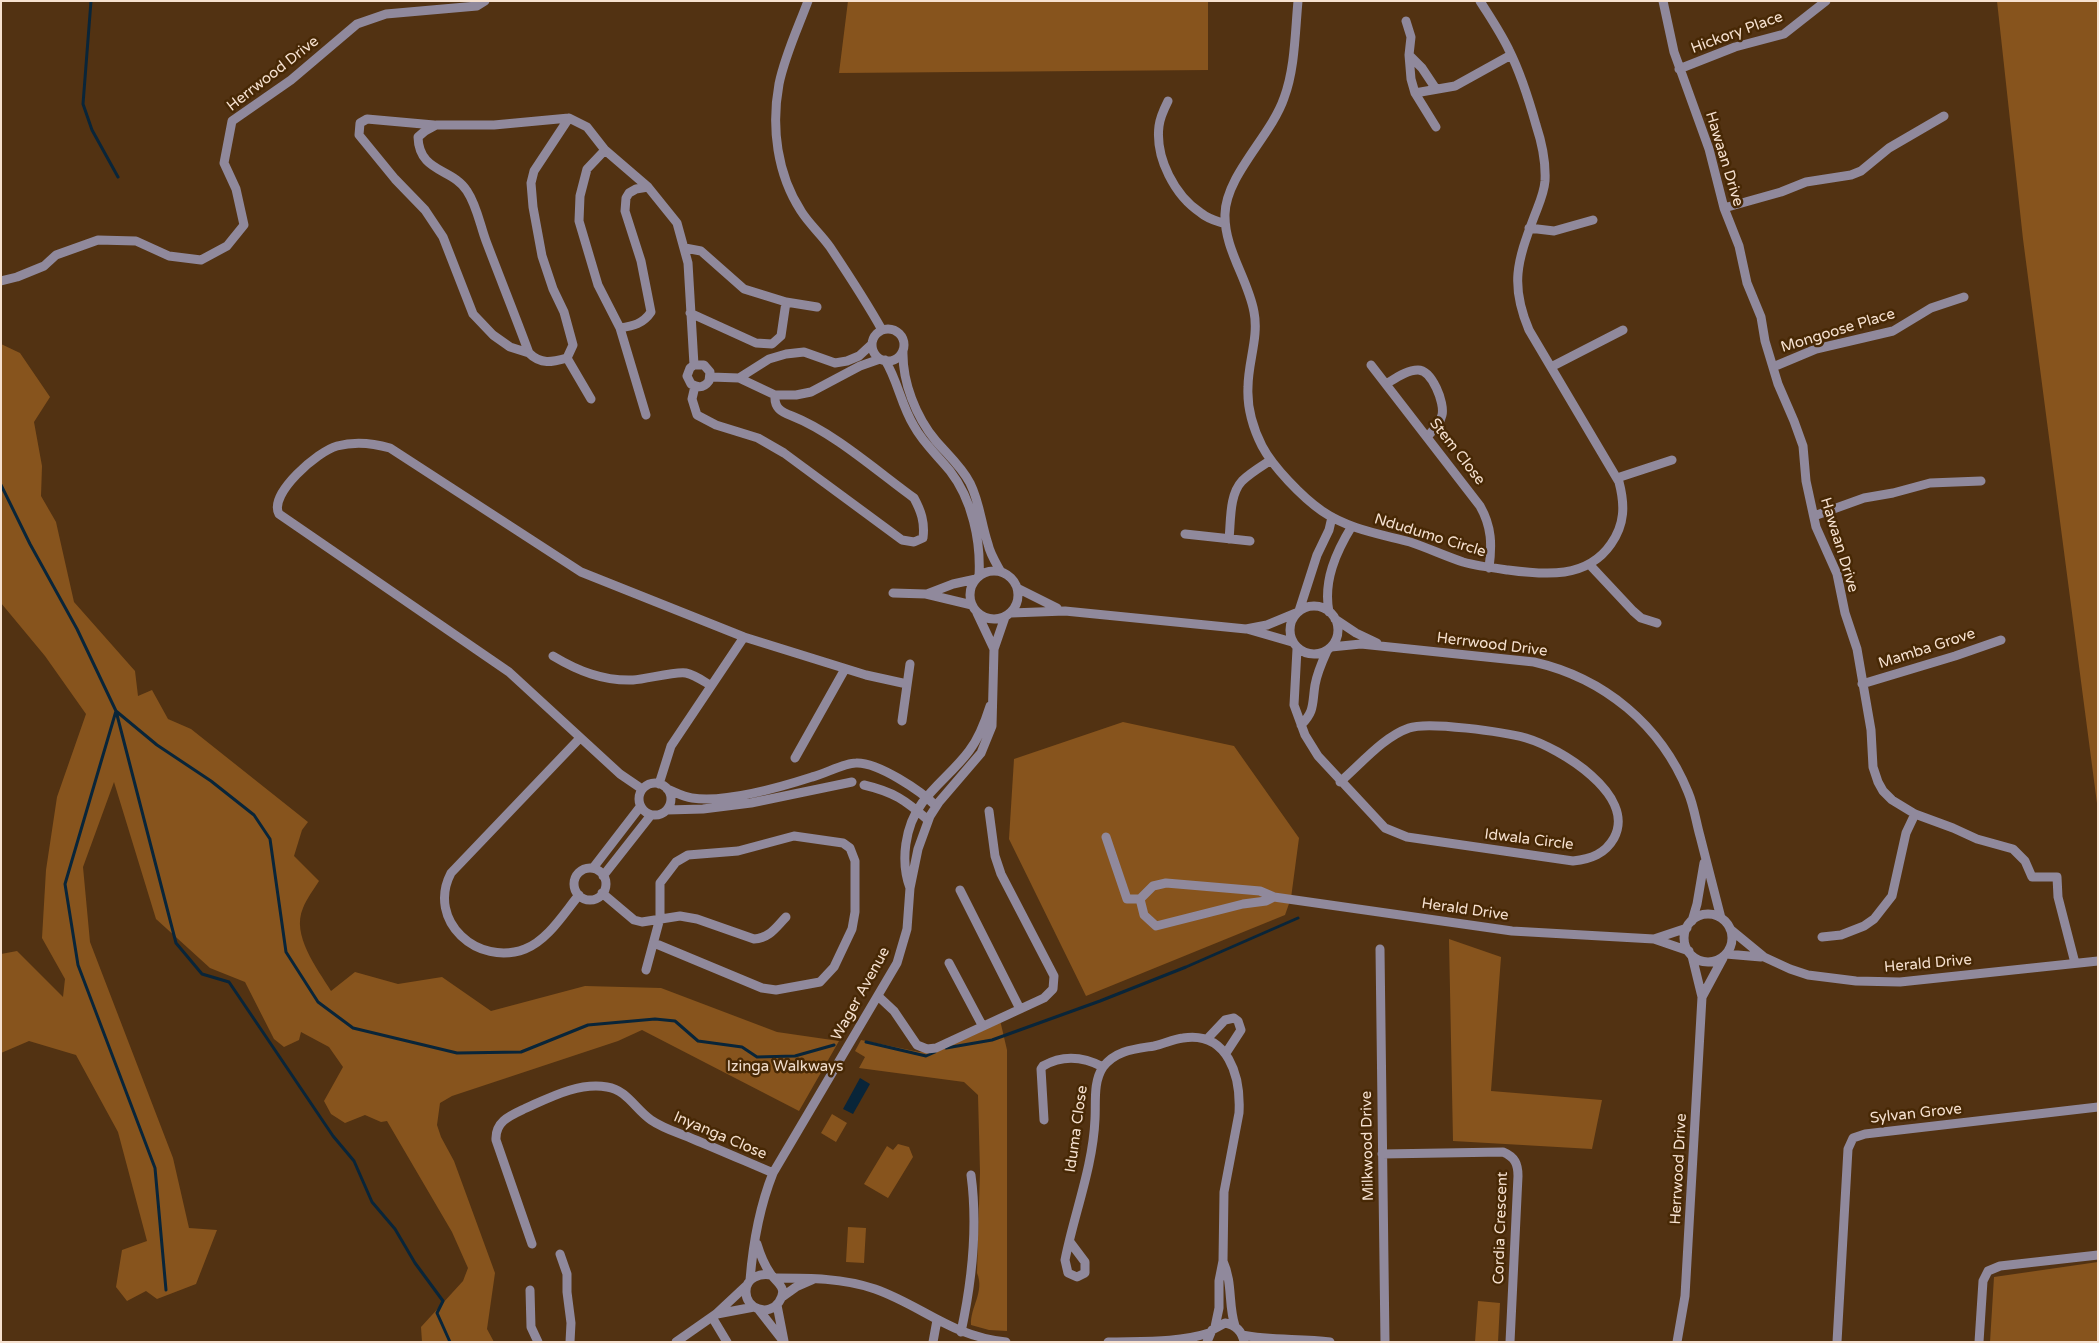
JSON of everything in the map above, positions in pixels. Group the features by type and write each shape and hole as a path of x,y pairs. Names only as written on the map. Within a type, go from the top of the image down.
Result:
{"street":[{"name":"Herrwood Drive","path":"1,281 44,266 56,255 98,240 136,241 169,256 201,260 227,246 244,225 236,189 224,163 232,121 291,80 357,24 386,14 477,6 485,1"},
{"path":"808,1 780,82 776,107 779,158 784,175 802,212 824,238 855,284 882,330"},
{"name":"Ndudumo Circle","path":"1298,1 1290,80 1284,98 1277,116 1232,188 1225,213 1228,242 1251,298 1255,316 1255,334 1248,387 1249,407 1254,428 1262,446 1271,460 1310,501 1332,517 1352,526 1489,568 1544,575 1563,573 1588,564 1609,547 1621,525 1624,512 1622,495 1616,478 1529,330 1520,309 1518,290 1519,256 1545,183 1545,164 1542,144 1531,106 1511,55 1480,1"},
{"name":"Hawaan Drive","path":"1663,1 1679,69 1709,149 1724,208 1739,246 1747,283 1761,317 1765,342 1774,366 1782,397 1801,440 1808,492 1814,516 1820,536 1837,574 1845,613 1854,637 1871,730 1873,766 1878,782 1883,791 1892,800 1915,814 1954,828 1977,839 2013,849 2026,861 2032,877 2057,877 2058,897 2075,963"},
{"name":"Hickory Place","path":"1679,69 1735,47 1784,34 1826,1"},
{"path":"1406,20 1411,37 1409,55 1411,79 1416,93 1436,127"},
{"path":"1409,55 1422,68 1436,89"},
{"path":"1416,93 1455,86 1511,55"},
{"path":"1168,101 1161,117 1158,135 1170,178 1184,198 1199,213 1225,224"},
{"path":"1724,208 1780,192 1806,182 1851,175 1861,171 1898,143 1944,116"},
{"path":"567,358 573,345 564,312 553,290 542,256 533,208 531,182 534,171 569,118"},
{"path":"567,358 548,362 537,360 529,353 510,347 493,334 473,314 443,237 425,210 395,179 359,135 360,123 367,119 436,125 494,125 569,118 587,127 605,150 648,187 677,223 685,248 694,365 688,372 688,381 695,386 703,386 710,377"},
{"path":"436,125 425,130 418,137 422,157 466,188 474,204 529,353"},
{"path":"605,150 588,169 580,196 578,221 598,285 620,328 646,415"},
{"path":"620,328 634,326 646,320 651,312 641,261 625,211 626,198 629,193 636,189 648,187"},
{"path":"1530,228 1554,231 1593,220"},
{"path":"685,248 701,251 744,289 786,302 817,307"},
{"name":"Mongoose Place","path":"1774,366 1816,349 1893,331 1931,308 1964,297"},
{"path":"690,313 756,343 772,344 781,336 786,302"},
{"path":"739,378 769,359 786,354 804,352 835,364 859,356 872,344 875,336 882,330 891,329 899,333 903,341 904,373 919,414 930,434 960,467 969,481 980,507 988,544 1001,572"},
{"path":"1551,367 1623,330"},
{"path":"872,344 874,352 893,372 913,426 950,471 965,497 979,550 978,577 970,591 974,608 994,649"},
{"path":"710,377 739,378 775,396 782,397 811,392 860,366 882,359 897,357 902,350"},
{"path":"567,358 591,399"},
{"path":"694,365 698,364 708,368 710,377"},
{"name":"Stem Close","path":"1372,365 1472,493 1486,515 1492,536 1489,568"},
{"path":"1386,384 1411,371 1426,372 1430,376 1443,410 1439,423 1427,437"},
{"path":"695,386 692,399 696,414 716,424 758,438 833,488 902,540 914,542 923,538 924,527 921,511 914,498 816,427 780,410 774,404 775,396"},
{"path":"642,789 620,774 509,672 279,514 277,509 278,498 306,465 329,450 350,444 377,444 390,448 582,572 744,637 845,669 907,684"},
{"path":"1229,539 1236,490 1242,481 1271,460"},
{"path":"1616,478 1672,460"},
{"path":"1814,516 1864,498 1894,493 1930,483 1981,481"},
{"path":"1295,646 1289,627 1297,612 1317,555 1329,530 1332,517"},
{"path":"1301,725 1309,717 1313,709 1318,673 1329,649 1337,639 1338,631 1327,598 1328,582 1341,544 1352,526"},
{"path":"1184,534 1250,541"},
{"path":"1588,564 1641,618 1658,624"},
{"path":"926,594 994,571 1001,572 1014,580 1018,601 1008,615 994,649 992,702"},
{"path":"1017,588 1050,606 1065,610 1246,629 1312,654 1329,649"},
{"path":"894,593 926,594 974,608 990,619 1008,615 1065,610"},
{"path":"1246,629 1267,625 1311,606 1319,606 1332,615"},
{"name":"Herrwood Drive","path":"1332,615 1356,633 1382,645"},
{"path":"744,637 671,746 663,786 671,801 667,810 660,815 651,815 640,806 639,798 642,789 650,784 663,786 690,798 706,799 750,794 856,763 873,766 927,797 936,806"},
{"name":"Mamba Grove","path":"1862,684 2001,640"},
{"name":"Herrwood Drive","path":"1329,649 1353,644 1382,645 1534,662 1578,676 1600,687 1631,710 1656,736 1672,760 1689,794 1721,918"},
{"name":"Idwala Circle","path":"1295,646 1294,704 1301,725 1318,756 1340,782 1385,828 1395,834 1420,840 1573,861 1584,860 1603,852 1615,835 1619,825 1618,811 1613,799 1587,772 1550,748 1525,738 1501,734 1433,725 1410,728 1387,741 1340,782"},
{"path":"553,656 573,668 596,676 631,680 653,678 680,672 694,676 710,686"},
{"path":"902,721 910,664"},
{"path":"794,758 845,669"},
{"name":"Wager Avenue","path":"910,888 905,869 905,854 911,827 918,811 927,797 969,751 983,726 992,702"},
{"name":"Wager Avenue","path":"749,1283 756,1242 756,1226 760,1209 774,1173 897,963 904,944 909,918 910,888 918,849 928,820 936,806 982,753 992,726 992,702"},
{"path":"578,895 544,937 533,945 515,952 498,951 474,945 456,931 445,910 446,882 451,873 580,738"},
{"path":"667,810 703,809 751,802 852,782"},
{"path":"864,785 879,788 907,801 928,820"},
{"path":"593,868 640,806"},
{"path":"878,996 894,1010 911,1039 921,1048 928,1049 936,1048 1020,1009 1050,994 1054,989 1055,981 1001,874 995,856 989,811"},
{"path":"1822,937 1841,935 1864,926 1874,919 1892,896 1906,833 1915,814"},
{"path":"603,876 651,815"},
{"path":"646,970 660,918 660,883 676,862 688,855 738,851 794,836 843,843 850,848 855,861 855,912 852,929 834,967 820,982 776,990 762,988 654,942"},
{"path":"1106,837 1127,899 1140,899"},
{"name":"Herrwood Drive","path":"1689,925 1703,876 1705,854"},
{"path":"593,868 603,876 605,884 602,893 591,899 578,895 574,887 575,878 584,869 593,868"},
{"name":"Herald Drive","path":"1274,897 1266,901 1243,904 1156,926 1144,915 1140,899 1153,886 1166,883 1260,891 1274,897 1512,930 1654,939 1690,953"},
{"path":"960,890 1020,1009"},
{"path":"602,893 634,920 642,922 680,916 698,919 754,939 763,938 771,934 786,916"},
{"path":"1705,915 1721,918 1730,929 1732,943 1725,955 1711,962 1698,960 1690,953 1685,944 1689,925 1705,915"},
{"name":"Herald Drive","path":"1654,939 1689,925"},
{"name":"Herald Drive","path":"1730,929 1764,957"},
{"name":"Milkwood Drive","path":"1380,949 1385,1342"},
{"name":"Herrwood Drive","path":"1677,1342 1685,1296 1702,998 1690,953"},
{"name":"Herald Drive","path":"1725,955 1750,954 1764,957 1808,975 1887,982 2098,960"},
{"name":"Herrwood Drive","path":"1702,998 1725,955"},
{"path":"949,964 982,1025"},
{"path":"1208,1038 1225,1020 1234,1018 1238,1021 1242,1030 1226,1053"},
{"path":"1044,1120 1041,1069 1043,1066 1061,1060 1082,1058 1104,1067 1123,1051 1158,1046 1183,1038 1208,1038 1226,1053 1235,1076 1240,1100 1224,1192 1223,1261 1219,1281 1219,1308 1210,1334"},
{"name":"Iduma Close","path":"1070,1242 1093,1143 1096,1089 1104,1067"},
{"name":"Inyanga Close","path":"532,1244 496,1140 497,1127 518,1112 560,1094 592,1086 616,1088 625,1094 637,1109 657,1124 774,1173"},
{"name":"Sylvan Grove","path":"1837,1342 1848,1149 1853,1138 1864,1134 2098,1107"},
{"name":"Cordia Crescent","path":"1382,1154 1504,1152 1515,1161 1518,1176 1510,1342"},
{"path":"961,1332 968,1300 972,1261 974,1197 971,1175"},
{"path":"756,1242 781,1287 779,1301 784,1342"},
{"path":"560,1254 568,1274 567,1292 571,1323 570,1342"},
{"path":"1979,1342 1983,1281 1988,1271 2000,1266 2098,1255"},
{"path":"1223,1261 1230,1281 1231,1310 1235,1326 1243,1338 1264,1341 1302,1339 1330,1342"},
{"path":"680,1341 714,1315 760,1274 774,1277 842,1280 868,1287 889,1295 961,1332 1006,1342"},
{"path":"714,1315 757,1308 769,1310 796,1287 814,1279"},
{"path":"749,1283 746,1297 784,1342"},
{"path":"530,1290 531,1327 538,1342"},
{"path":"714,1315 727,1342"},
{"path":"933,1342 937,1320"},
{"path":"1108,1342 1184,1341 1210,1334 1225,1323 1235,1326"}],"green space":[{"path":"848,1 1208,1 1208,70 839,73"},
{"path":"1997,1 2098,1 2098,811 2023,239"},
{"path":"1,344 20,353 50,397 34,422 42,466 41,496 56,522 74,602 135,671 138,696 152,690 168,719 191,729 308,822 302,830 294,856 319,881 303,908 300,918 300,929 307,951 331,991 355,972 398,984 442,977 491,1011 585,986 661,988 777,1032 839,1041 799,1111 642,1030 618,1041 452,1096 440,1103 437,1125 441,1137 454,1161 495,1273 487,1329 494,1342 422,1342 421,1327 463,1281 468,1268 452,1232 387,1121 381,1122 365,1115 345,1123 331,1114 324,1101 343,1067 329,1047 301,1032 299,1040 284,1047 274,1039 245,982 210,968 156,919 114,782 83,867 90,942 173,1158 189,1228 217,1230 196,1284 157,1299 146,1291 127,1301 116,1287 122,1250 147,1241 118,1132 76,1055 29,1041 1,1053 1,954 17,951 63,997 65,979 42,938 46,870 57,797 86,714 45,656 1,603"},
{"path":"1123,722 1234,746 1299,838 1291,898 1285,915 1086,996 1009,839 1014,759"},
{"path":"1449,939 1501,957 1491,1091 1602,1100 1592,1149 1453,1141"},
{"name":"Izinga Walkways","path":"1000,1020 1007,1050 1007,1331 989,1330 971,1325 979,1287 977,1273 980,1172 978,1095 964,1082 859,1068 865,1057 855,1051 861,1040 919,1052 932,1050"},
{"path":"832,1114 847,1123 836,1142 821,1133"},
{"path":"898,1144 909,1147 913,1157 888,1198 864,1184 887,1146 893,1150"},
{"path":"848,1227 866,1228 864,1263 846,1262"},
{"path":"2098,1262 2098,1342 1990,1342 1994,1277"},
{"path":"1478,1301 1500,1303 1498,1342 1475,1342"}],"water":[{"path":"860,1078 870,1084 853,1114 843,1109"}],"waterway":[{"path":"91,1 83,104 92,130 118,177"},
{"path":"1,485 30,544 77,629 116,711 65,884 78,965 155,1168 166,1290"},
{"path":"116,711 157,745 211,781 254,815 270,839 286,952 318,1002 353,1028 457,1053 521,1052 588,1025 655,1019 675,1021 698,1041 742,1047 757,1057 795,1056 834,1045"},
{"path":"116,711 176,943 202,974 229,982 333,1136 354,1161 372,1202 395,1229 415,1263 443,1301 437,1313 450,1342"},
{"path":"946,1048 992,1040 1100,1001 1186,967 1298,918"},
{"path":"866,1042 926,1056 935,1052"}]}
